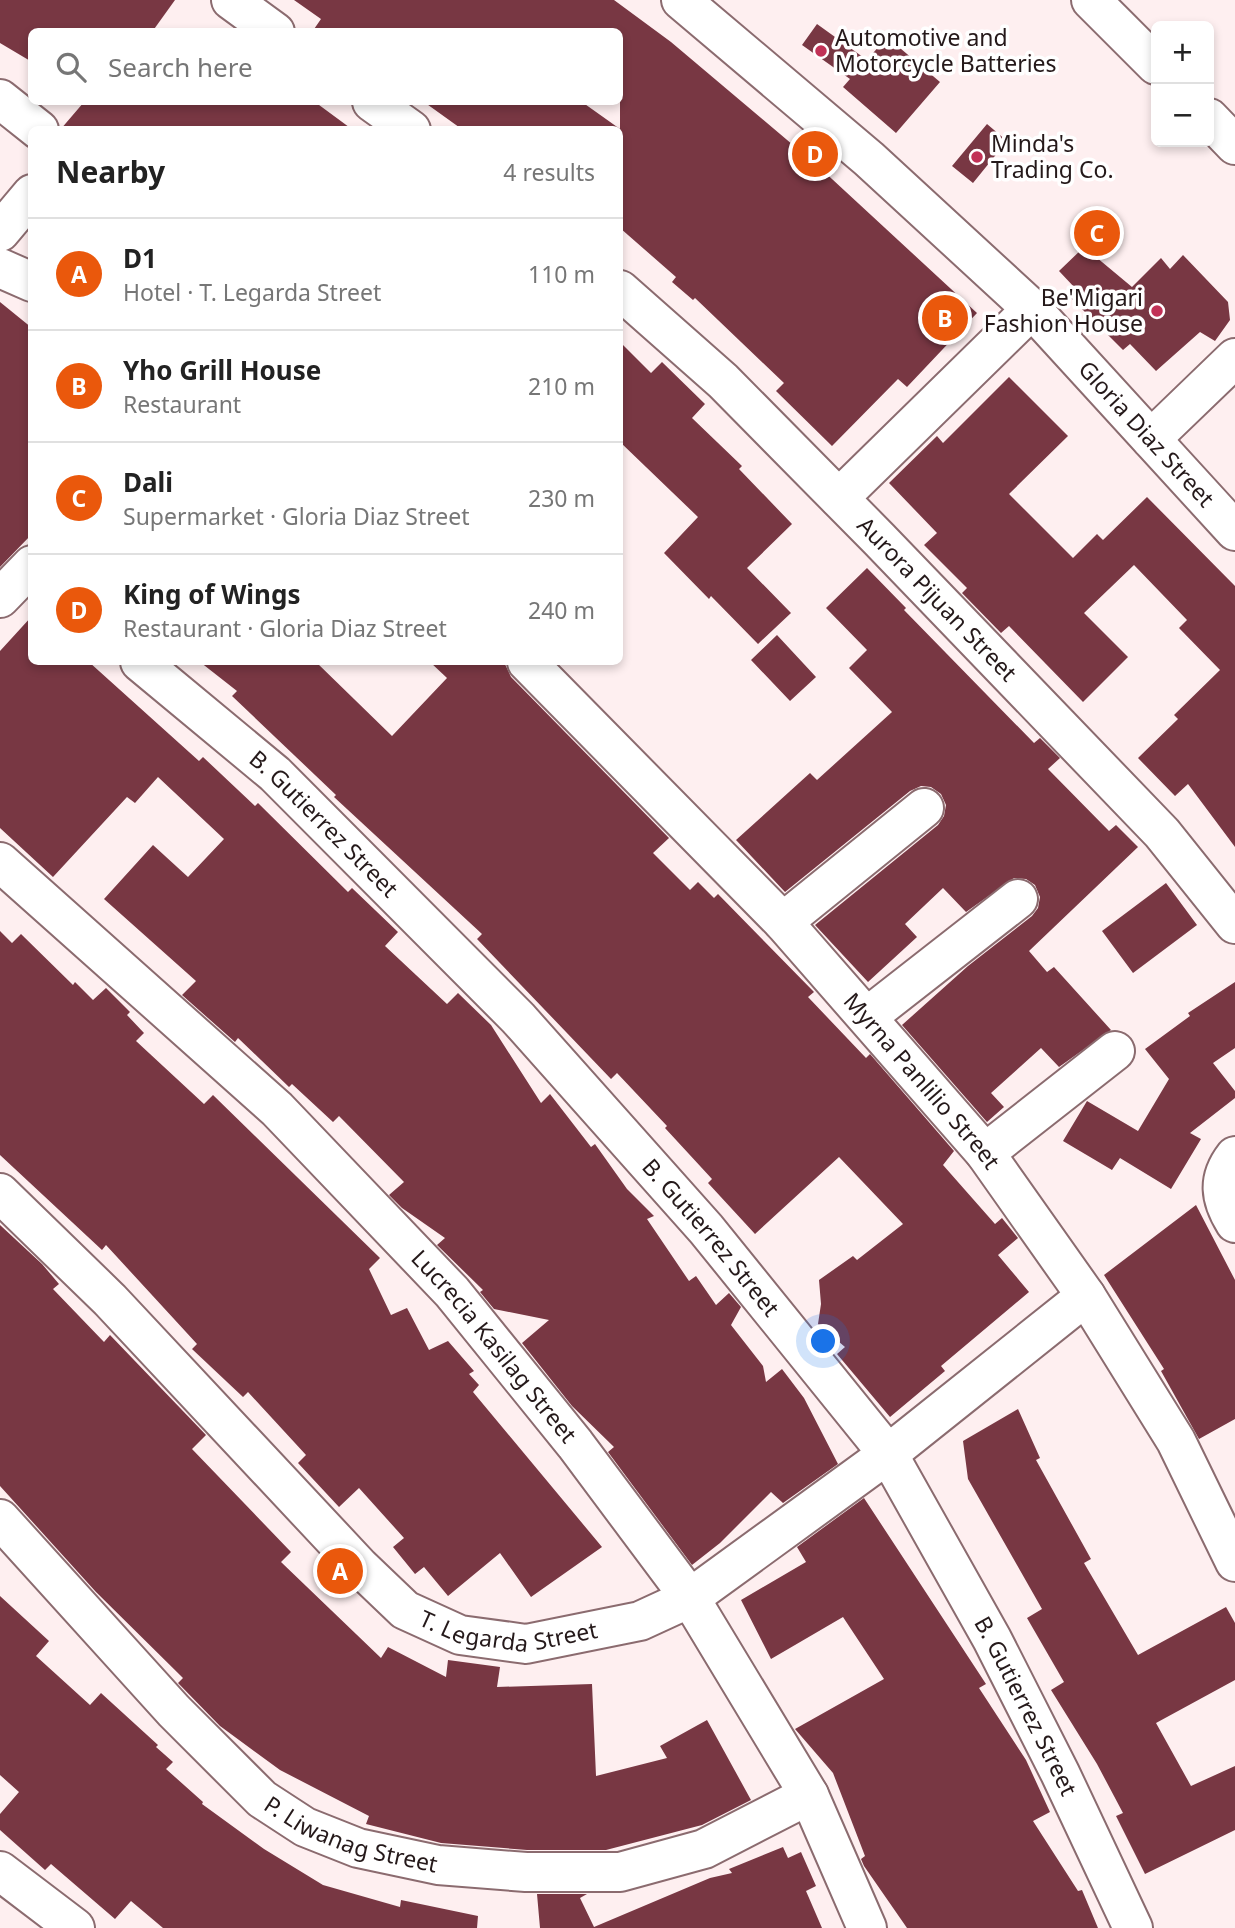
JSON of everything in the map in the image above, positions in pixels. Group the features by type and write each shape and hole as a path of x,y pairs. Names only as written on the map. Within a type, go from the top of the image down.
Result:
{"street":[{"path":"232,0 270,28"},
{"name":"Gloria Diaz Street","path":"681,0 869,159 1032,309 1235,531"},
{"path":"1091,0 1151,60"},
{"path":"0,99 34,126"},
{"path":"376,105 405,126"},
{"path":"1214,123 1235,145"},
{"path":"0,232 28,199"},
{"path":"0,268 28,280"},
{"name":"Aurora Pijuan Street","path":"623,293 723,381 839,498 1162,834 1235,924"},
{"path":"839,498 1032,309"},
{"path":"1151,439 1235,358"},
{"path":"0,598 28,571"},
{"name":"B. Gutierrez Street","path":"144,665 275,774 518,1018 706,1229 888,1454 992,1639 1060,1773 1133,1928"},
{"name":"Myrna Panlilio Street","path":"530,665 783,922 985,1153 1086,1296 1176,1441 1235,1562"},
{"path":"783,922 924,808"},
{"name":"Lucrecia Kasilag Street","path":"0,862 277,1109 452,1292 575,1444 690,1598 809,1795 867,1928"},
{"path":"867,1017 1018,899"},
{"path":"985,1153 1115,1051"},
{"path":"1235,1156 1224,1170 1222,1187 1225,1204 1235,1223"},
{"name":"T. Legarda Street","path":"0,1193 110,1300 360,1567 405,1610 460,1635 526,1644 640,1621 690,1598 888,1454 1086,1296"},
{"name":"P. Liwanag Street","path":"0,1519 174,1711 262,1798 305,1827 358,1848 438,1865 526,1872 620,1872 704,1849 809,1795"},
{"path":"0,1871 75,1928"}],"building":[{"path":"0,0 175,0 155,28 28,28 28,60 0,43"},
{"path":"294,0 614,0 671,42 819,167 977,313 907,387 898,379 832,446 776,391 784,383 695,298 693,300 672,282 676,277 623,231 623,126 620,126 620,105 623,105 623,28 315,28 321,19"},
{"path":"817,24 867,60 887,37 940,82 896,133 843,87 850,79 802,45"},
{"path":"81,105 319,105 348,126 63,126"},
{"path":"428,105 586,105 616,126 457,126"},
{"name":"Minda's Trading Co.","path":"987,124 1007,141 973,183 952,166"},
{"name":"Be'Migari Fashion House","path":"1084,247 1132,287 1161,258 1170,269 1183,255 1228,302 1230,320 1215,341 1200,332 1156,371 1130,344 1123,350 1068,295 1075,288 1059,271"},
{"path":"0,302 28,325 28,538 0,567"},
{"path":"623,345 651,373 662,362 705,404 692,418 742,466 739,469 792,524 747,568 791,613 758,644 664,553 698,517 623,445"},
{"path":"1009,377 1068,436 1009,494 1073,558 1097,534 1103,540 1147,497 1235,586 1235,847 1188,784 1175,796 1138,758 1178,719 1174,715 1220,670 1179,628 1187,620 1134,565 1084,613 1128,657 1083,702 1009,626 1001,633 962,593 967,588 924,545 937,533 889,483 937,436 943,443"},
{"path":"867,568 906,608 904,610 1034,743 1040,738 1060,758 1048,769 1109,831 1116,825 1138,847 1029,951 1047,972 1054,967 1111,1030 1059,1067 1041,1048 991,1093 1004,1107 987,1122 902,1025 968,966 1032,916 1038,908 1040,897 1035,885 1026,879 1014,878 966,912 943,888 905,924 917,937 868,982 815,925 938,825 944,816 946,805 941,794 931,787 921,786 910,791 785,892 736,840 810,773 817,780 892,712 849,668 867,650 826,608"},
{"path":"28,620 28,665 92,665 199,761 203,757 255,806 258,803 348,892 352,888 398,932 385,946 447,1004 458,993 491,1025 541,1103 550,1094 591,1147 595,1144 627,1189 654,1216 647,1219 689,1281 696,1276 716,1305 729,1293 741,1307 731,1325 763,1366 766,1382 782,1369 804,1398 838,1464 783,1503 771,1492 720,1543 692,1565 608,1452 614,1447 572,1406 522,1343 549,1320 494,1309 480,1292 483,1290 437,1245 445,1238 402,1208 389,1195 404,1182 339,1116 333,1122 292,1084 289,1087 238,1038 235,1042 182,995 196,981 104,899 153,845 188,877 224,839 158,777 135,803 127,797 53,877 0,828 0,651"},
{"path":"777,635 816,677 790,701 751,660"},
{"path":"204,665 319,665 392,736 447,678 433,665 505,665 511,677 669,838 653,853 690,890 698,882 714,898 718,894 814,992 808,997 866,1058 870,1054 954,1151 943,1165 995,1224 1002,1218 1018,1238 998,1255 1029,1292 941,1366 945,1371 890,1417 837,1354 845,1347 818,1324 821,1304 819,1280 853,1256 857,1260 903,1224 839,1157 755,1234 708,1183 712,1179 665,1128 667,1126 617,1073 611,1079 477,939 482,934 334,797 336,795 232,696 237,691"},
{"path":"1166,883 1197,925 1133,973 1102,931"},
{"path":"0,931 12,943 21,934 73,985 75,982 93,1000 106,988 130,1012 127,1015 144,1033 136,1041 204,1104 213,1095 380,1258 369,1269 391,1315 407,1308 429,1350 448,1341 474,1371 469,1374 479,1385 473,1392 602,1547 531,1597 500,1553 448,1596 424,1567 415,1574 393,1547 404,1538 359,1488 339,1507 298,1463 306,1455 248,1392 243,1397 192,1349 197,1344 106,1245 102,1250 0,1155"},
{"path":"1235,982 1235,1048 1213,1063 1235,1091 1235,1098 1190,1133 1201,1139 1171,1189 1120,1158 1112,1170 1063,1141 1087,1101 1138,1131 1169,1079 1145,1049 1190,1016 1188,1013"},
{"path":"1196,1205 1235,1280 1235,1419 1199,1439 1161,1371 1164,1369 1104,1275"},
{"path":"0,1225 42,1264 59,1284 53,1289 104,1342 110,1335 206,1435 192,1449 291,1552 281,1562 381,1658 388,1647 446,1677 448,1660 500,1667 497,1687 592,1684 596,1776 667,1758 660,1746 707,1720 751,1800 702,1825 606,1850 527,1850 441,1843 366,1824 369,1816 280,1770 220,1726 178,1683 183,1678 96,1592 0,1486"},
{"path":"1018,1409 1040,1458 1036,1460 1091,1559 1084,1563 1138,1655 1226,1607 1235,1623 1235,1680 1156,1723 1191,1786 1235,1766 1235,1830 1145,1874 1116,1816 1123,1813 1097,1764 1051,1690 1064,1682 1027,1618 1042,1609 968,1479 963,1441"},
{"path":"864,1498 986,1684 979,1688 1026,1760 1050,1812 1033,1821 1078,1891 1082,1890 1098,1928 907,1928 864,1866 861,1859 865,1856 833,1773 795,1729 884,1679 843,1617 771,1659 741,1600 806,1562 797,1547"},
{"path":"0,1596 49,1641 36,1656 90,1705 101,1693 158,1745 156,1747 173,1762 166,1769 203,1802 202,1804 264,1849 323,1885 400,1907 401,1900 478,1916 477,1928 163,1928 131,1901 115,1919 51,1864 45,1870 0,1830 0,1814 19,1792 0,1775"},
{"path":"783,1847 788,1858 801,1852 816,1886 806,1891 822,1928 540,1928 537,1894 587,1894 580,1898 594,1927 710,1878 732,1873 729,1869"}],"place":[{"name":"Automotive and Motorcycle Batteries","path":"821,51"},
{"name":"King of Wings","path":"815,154"},
{"name":"Minda's Trading Co.","path":"977,157"},
{"name":"Dali","path":"1097,233"},
{"name":"Be'Migari Fashion House","path":"1157,311"},
{"name":"Yho Grill House","path":"945,318"},
{"name":"D1","path":"340,1571"}]}
